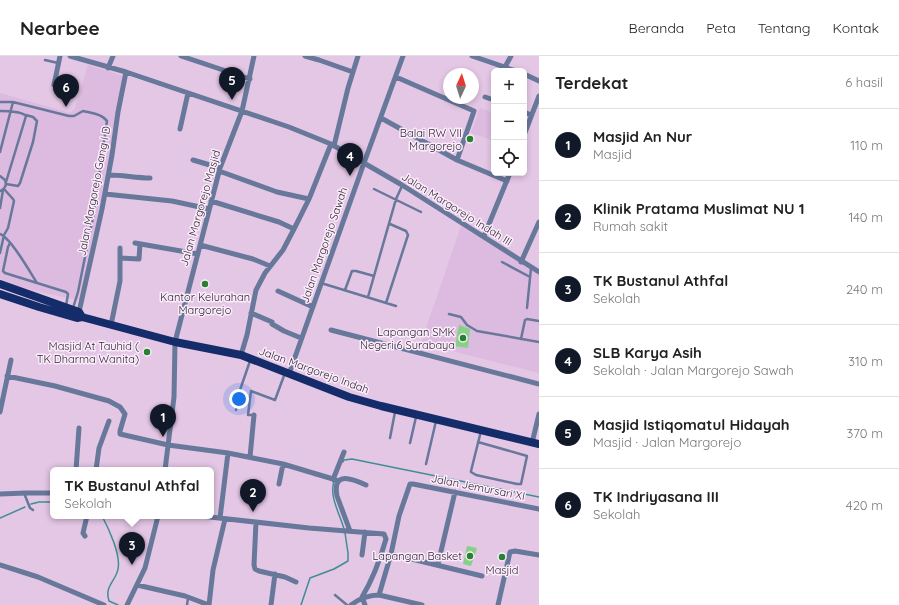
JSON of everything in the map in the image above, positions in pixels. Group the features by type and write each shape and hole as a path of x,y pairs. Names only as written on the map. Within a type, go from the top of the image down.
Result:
{"main road":[{"name":"Jalan Margorejo Indah","path":"0,284 75,311 111,326 175,342 241,355 287,374 349,396 536,444"},
{"name":"Jalan Margorejo Indah","path":"0,294 77,318 75,311"}],"street":[{"path":"54,85 60,56"},
{"name":"Jalan Margorejo Indah III","path":"70,56 126,72 242,111 289,127 332,145 402,185 484,236 521,262 539,272"},
{"path":"108,68 113,56"},
{"path":"181,56 250,79"},
{"name":"Jalan Margorejo Masjid","path":"165,467 174,397 175,342 219,170 242,111 254,56"},
{"path":"305,56 353,72"},
{"path":"241,355 247,335 256,290 270,266 283,250 309,199 332,145 358,56"},
{"name":"Jalan Margorejo Sawah","path":"287,374 313,307 320,283 403,56"},
{"path":"472,56 506,67 511,56"},
{"name":"Jalan Margorejo Gang I D","path":"75,311 105,194 126,72"},
{"path":"527,75 539,81"},
{"path":"396,77 474,110 474,114 457,160"},
{"path":"180,129 188,93"},
{"path":"527,126 539,96"},
{"path":"485,97 491,99"},
{"path":"527,113 531,115"},
{"path":"380,118 457,160 507,181"},
{"path":"193,160 277,192 309,199"},
{"path":"109,175 150,178"},
{"path":"484,236 509,176"},
{"path":"105,194 172,201 209,208"},
{"path":"211,201 279,222 294,229"},
{"path":"521,262 539,222"},
{"path":"120,258 138,259 138,244 198,254"},
{"path":"200,245 253,259 270,266"},
{"path":"111,326 121,274 120,248"},
{"path":"278,291 313,307"},
{"path":"251,313 272,323 284,331 301,338"},
{"path":"331,330 539,384"},
{"path":"0,412 11,360"},
{"path":"7,376 55,386 109,401 120,407 125,414 120,434 168,445 250,457 283,464 336,480 344,478 366,485"},
{"path":"536,444 539,414"},
{"path":"250,457 254,416"},
{"path":"96,467 99,448 109,421"},
{"path":"76,467 79,428"},
{"path":"344,452 336,480 336,493 349,531"},
{"path":"137,585 188,597 209,605 213,570 223,518 228,453"},
{"path":"279,484 283,464"},
{"name":"Jalan Jemursari XI","path":"391,554 398,516 409,486 413,484 539,509"},
{"path":"438,564 455,492"},
{"path":"0,494 50,493"},
{"path":"214,517 385,535 386,539 376,572 362,597 365,605"},
{"path":"85,536 83,533 86,519"},
{"path":"127,605 145,568 157,519"},
{"path":"256,522 255,568 259,571 275,574 296,582"},
{"path":"362,555 365,532"},
{"path":"498,605 510,552 515,551 539,555"},
{"path":"379,595 391,554 438,564 482,576"},
{"path":"0,565 38,577 104,605"},
{"path":"271,605 275,574"},
{"path":"351,605 362,597 370,595 379,595 422,605"}],"lane":[{"path":"45,60 59,63"},
{"path":"0,102 13,102 69,116 74,116 83,111 101,115 106,118 107,121 93,217 75,311"},
{"path":"0,152 13,102"},
{"path":"0,111 11,111 33,117 37,122 20,183 18,186 6,183"},
{"path":"0,208 2,190 6,183 26,115"},
{"path":"0,176 4,178 6,183"},
{"path":"368,297 396,199 402,185"},
{"path":"374,189 421,212"},
{"path":"0,253 4,235 8,228 14,201 2,190"},
{"path":"386,303 408,235 406,230 390,224"},
{"path":"0,234 4,235 10,243 37,284"},
{"path":"10,243 3,271 37,284 66,292 75,311"},
{"path":"502,262 530,277"},
{"path":"527,308 531,268"},
{"path":"345,290 352,272 356,271 374,276"},
{"path":"320,283 396,306"},
{"path":"449,314 461,317 464,323 472,329 539,342"},
{"path":"521,339 524,320 539,321"},
{"path":"236,410 240,390 251,358"},
{"path":"254,416 248,415 251,391 275,400 287,374"},
{"path":"390,438 396,409"},
{"path":"410,443 416,414"},
{"path":"426,464 436,418"},
{"path":"478,442 527,456 521,484 472,473 471,471 481,429"},
{"path":"24,493 30,508 33,510"},
{"path":"335,595 347,605"},
{"path":"187,605 188,597"}],"shaded area":[{"path":"88,65 127,77 83,301 17,286 0,279 0,93 70,113 75,108"},
{"path":"480,108 491,112 491,140 471,133"},
{"path":"461,226 539,273 539,373 421,343"}],"green space":[{"name":"Lapangan SMK Negeri 6 Surabaya","path":"459,325 470,329 468,348 455,346"},
{"name":"Lapangan Basket","path":"467,546 477,548 471,566 463,564"}],"waterway":[{"path":"343,462 344,460 352,459 539,497"},
{"path":"334,481 334,499 344,529"},
{"path":"31,504 50,502"},
{"path":"0,518 25,507"},
{"path":"104,519 114,542 118,557 117,573 109,587 108,596 109,601 118,605"},
{"path":"301,605 310,578 334,569 348,561 345,533"}],"place":[{"name":"Masjid Istiqomatul Hidayah","path":"232,100"},
{"name":"TK Indriyasana III","path":"66,107"},
{"name":"Balai RW VII Margorejo","path":"470,139"},
{"name":"SLB Karya Asih","path":"350,176"},
{"name":"Kantor Kelurahan Margorejo","path":"205,284"},
{"name":"Lapangan SMK Negeri 6 Surabaya","path":"463,338"},
{"name":"Masjid At Tauhid ( TK Dharma Wanita)","path":"147,352"},
{"name":"Masjid An Nur","path":"163,437"},
{"name":"Klinik Pratama Muslimat NU 1","path":"253,512"},
{"name":"Lapangan Basket","path":"470,556"},
{"name":"Masjid","path":"502,557"},
{"name":"TK Bustanul Athfal","path":"132,565"}]}
